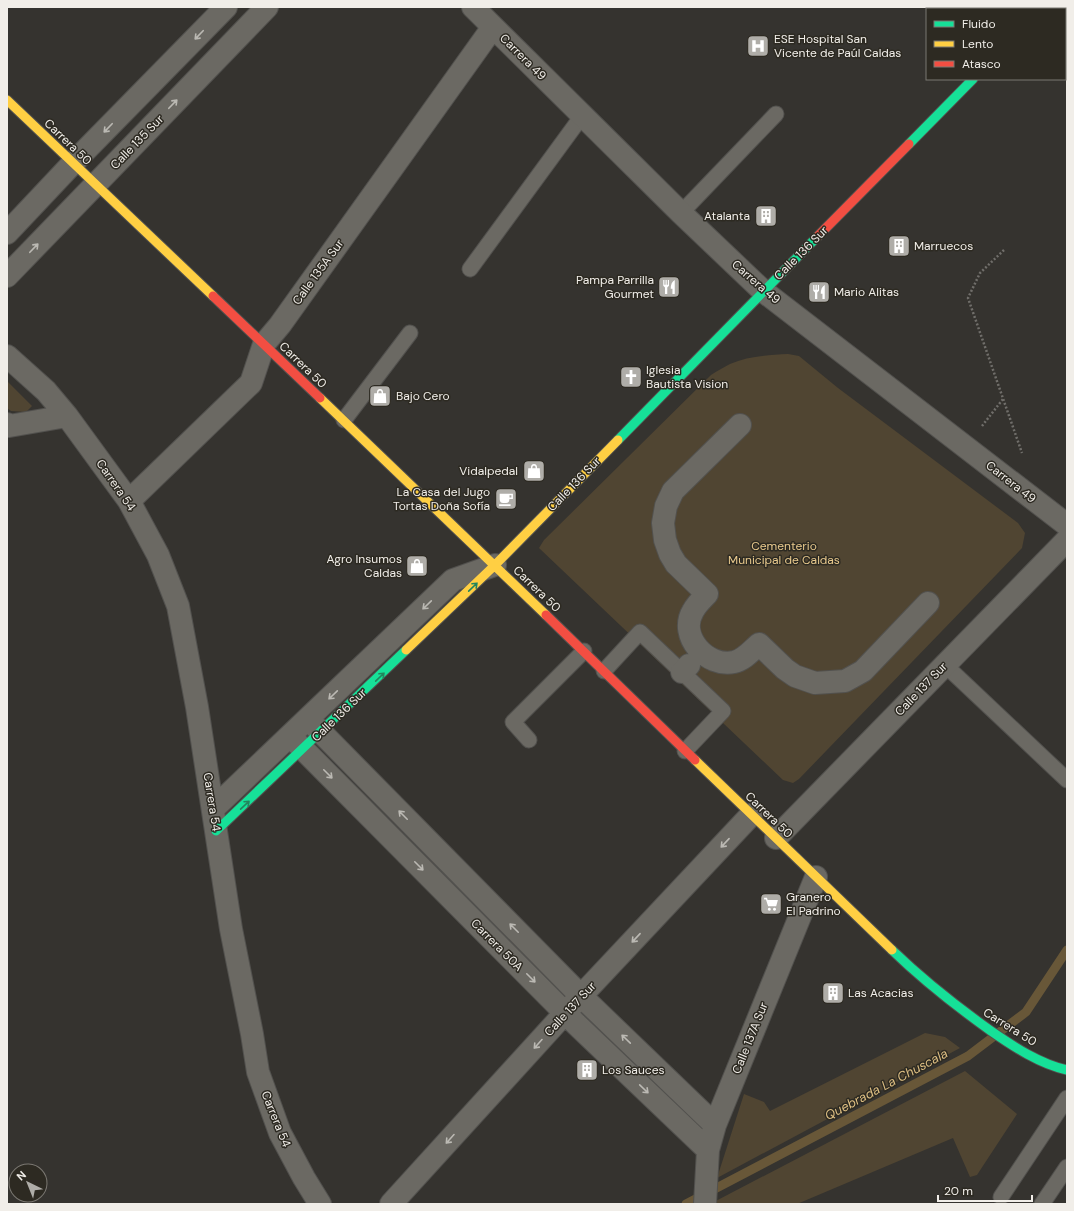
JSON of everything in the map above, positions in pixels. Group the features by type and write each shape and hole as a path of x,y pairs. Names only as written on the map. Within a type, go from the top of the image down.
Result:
{"main road":[{"name":"Calle 136 Sur","path":"495,565 972,80"},
{"name":"Carrera 50","path":"7,100 495,565 751,815 918,975 964,1012 1012,1044 1054,1067 1067,1070"},
{"name":"Calle 136 Sur","path":"216,832 297,743"}],"street":[{"path":"7,233 73,163 226,7"},
{"name":"Calle 135 Sur","path":"7,276 266,7"},
{"name":"Carrera 49","path":"473,7 681,213 763,291 1067,525"},
{"name":"Calle 135A Sur","path":"129,501 251,383 264,344 280,325 494,28"},
{"name":"Carrera 54","path":"7,356 46,391 67,416 129,501 158,555 178,606 214,809 216,832 231,928 258,1072 280,1134 320,1204"},
{"path":"7,424 9,426 67,416"},
{"path":"740,425 673,491 666,506 663,523 665,540 670,554 676,564 707,594 692,611 689,623 690,635 694,644 691,662 710,660 722,663 734,662 744,658 759,644 785,669 795,676 815,683 845,681 863,672 928,603"},
{"name":"Calle 137 Sur","path":"776,838 1067,540"},
{"name":"Calle 136 Sur","path":"214,809 297,743 453,580 495,565"},
{"name":"Carrera 50A","path":"315,725 581,996 715,1124"},
{"name":"Carrera 50A","path":"297,743 565,1013 708,1150"},
{"name":"Calle 137 Sur","path":"391,1204 565,1013 751,815"},
{"name":"Calle 137A Sur","path":"705,1194 708,1150 715,1124 816,877"}],"lane":[{"path":"681,213 776,114"},
{"path":"470,269 582,116"},
{"path":"344,420 410,333"},
{"path":"604,671 640,632 691,662 723,711 685,751"},
{"path":"529,740 513,722 584,651"},
{"path":"945,665 1067,780"},
{"path":"1001,1197 1067,1098"},
{"path":"1042,1204 1067,1167"}],"path":[{"path":"1004,250 980,273 968,298 1022,455"},
{"path":"980,428 1003,399"}],"green space":[{"name":"Cementerio Municipal de Caldas","path":"788,354 799,356 838,388 1018,523 1025,533 1022,548 799,779 793,783 783,780 539,548 544,540 711,375 730,364 744,359 766,355"},
{"path":"7,381 32,406 26,412 11,411 7,408"},
{"path":"925,1033 945,1037 960,1048 717,1178 744,1094 764,1102 770,1111"},
{"path":"965,1071 1017,1114 977,1175 970,1177 953,1138 797,1204 710,1204"}],"waterway":[{"name":"Quebrada La Chuscala","path":"686,1204 968,1056 1026,1012 1067,950"}],"traffic: fast":[{"path":"909,144 972,80"},
{"path":"618,440 817,237"},
{"path":"216,831 406,650"},
{"path":"892,950 940,992 1000,1037 1018,1049 1047,1064 1067,1070"}],"traffic: slow":[{"path":"7,100 213,296"},
{"path":"320,398 546,615"},
{"path":"406,650 495,565 618,440"},
{"path":"695,760 892,950"}],"traffic: jam":[{"path":"817,237 909,144"},
{"path":"213,296 320,398"},
{"path":"546,615 695,760"}],"place":[{"name":"ESE Hospital San Vicente de Paúl Caldas","path":"758,46"},
{"name":"Atalanta","path":"766,216"},
{"name":"Marruecos","path":"899,246"},
{"name":"Pampa Parrilla Gourmet","path":"669,287"},
{"name":"Mario Alitas","path":"819,292"},
{"name":"Iglesia Bautista Vision","path":"631,377"},
{"name":"Bajo Cero","path":"380,396"},
{"name":"Vidalpedal","path":"534,471"},
{"name":"La Casa del Jugo Tortas Doña Sofía","path":"506,499"},
{"name":"Agro Insumos Caldas","path":"417,566"},
{"name":"Granero El Padrino","path":"771,904"},
{"name":"Las Acacias","path":"833,993"},
{"name":"Los Sauces","path":"587,1070"}]}
